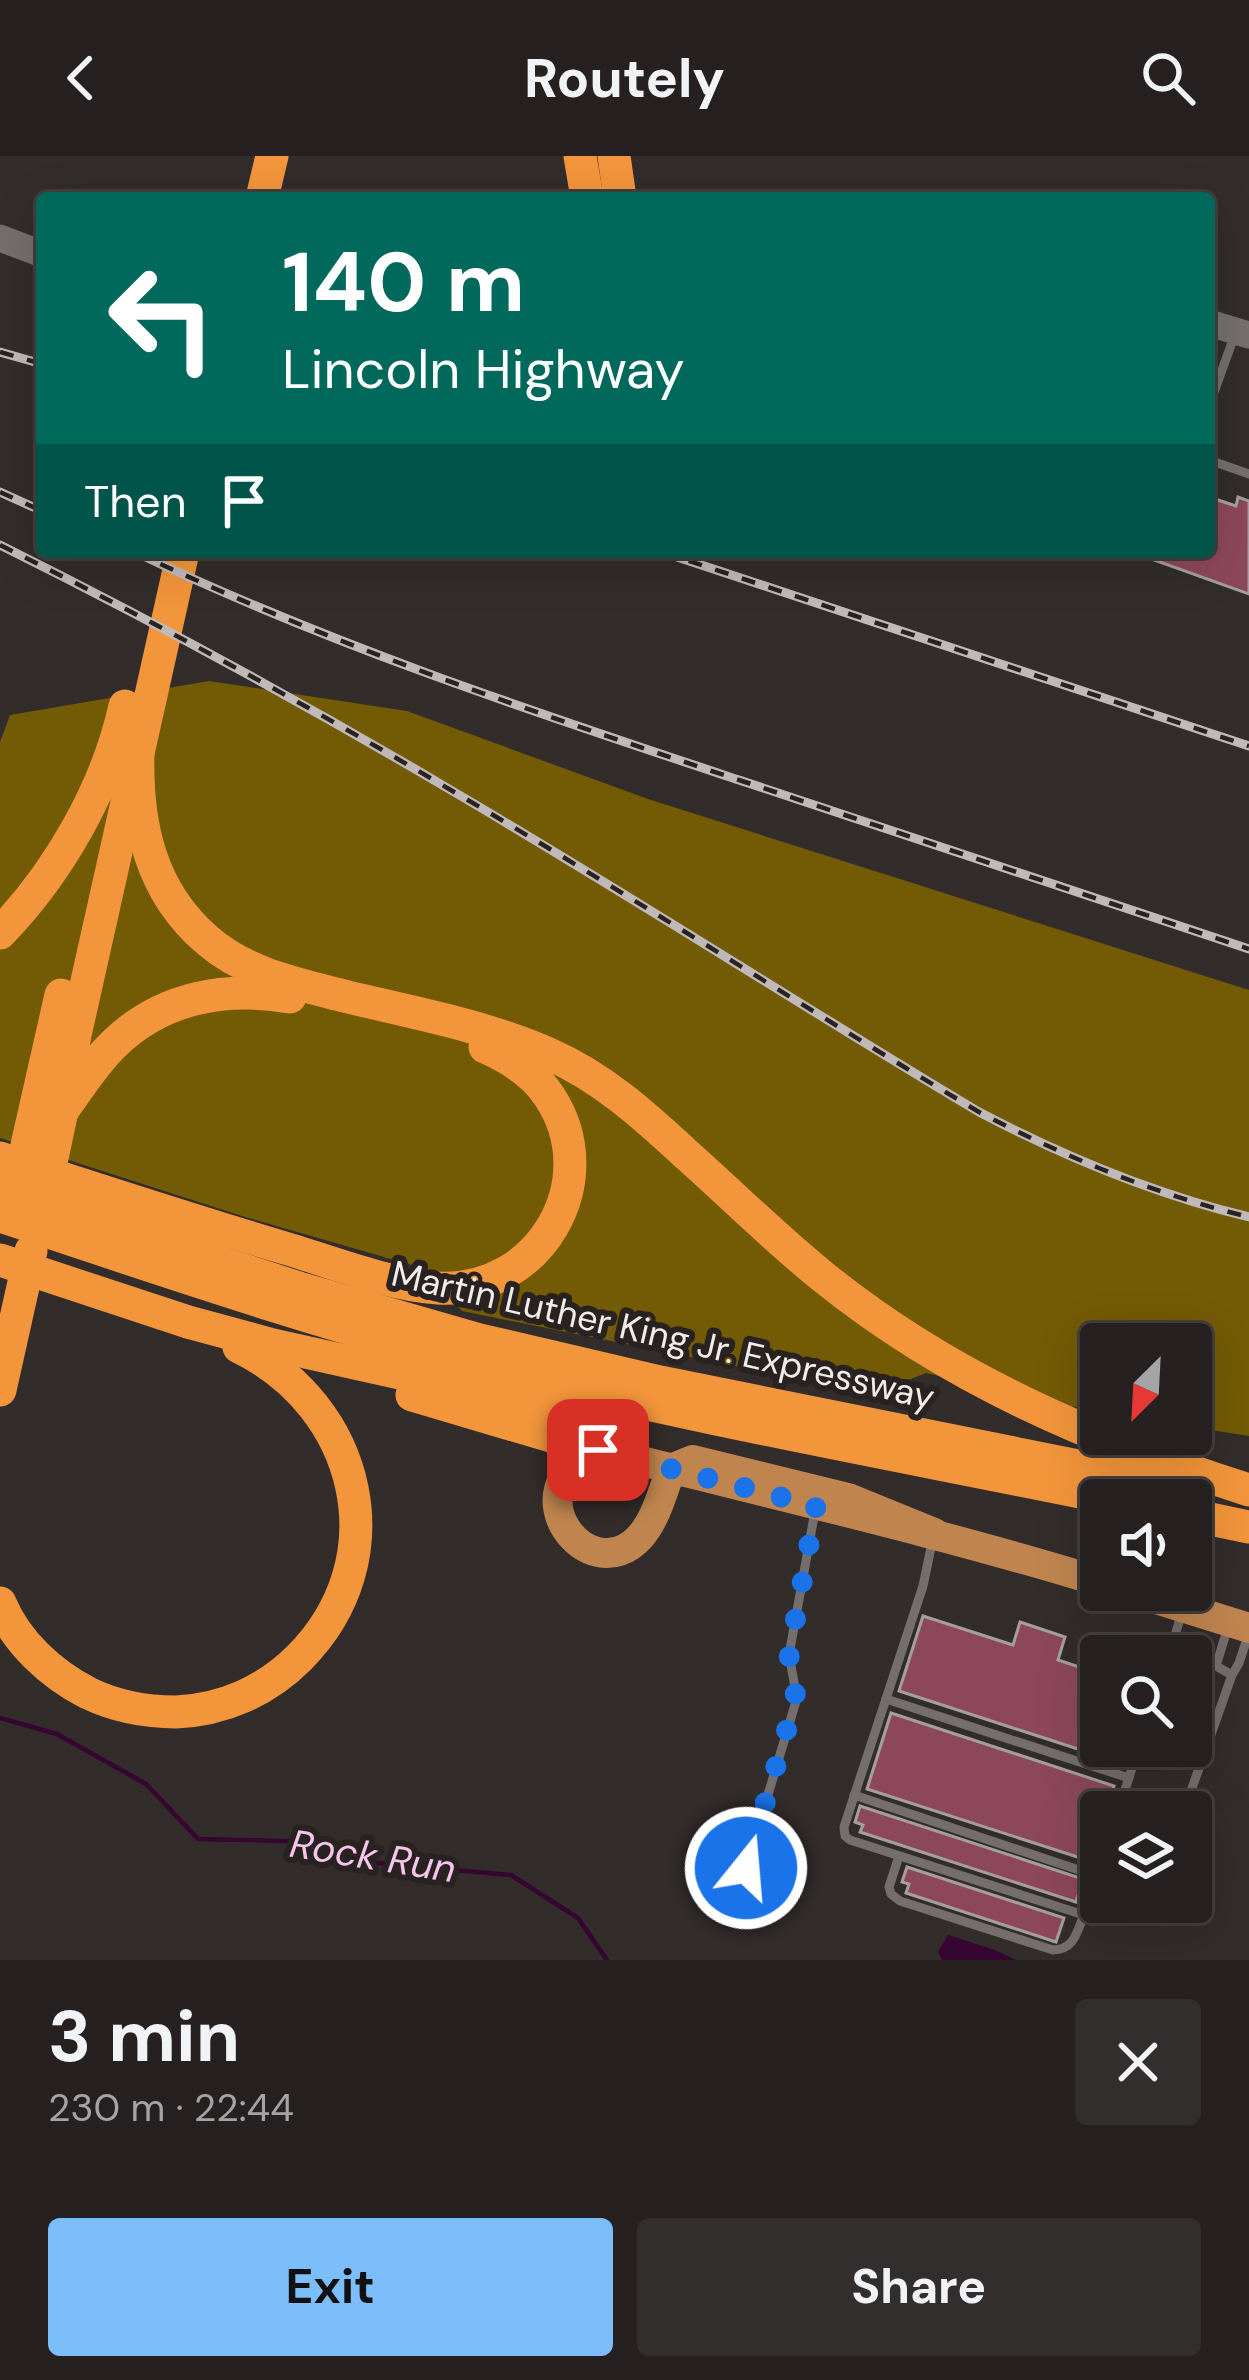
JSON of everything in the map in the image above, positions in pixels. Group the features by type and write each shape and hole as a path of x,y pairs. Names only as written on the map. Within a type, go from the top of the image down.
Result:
{"highway":[{"path":"580,156 586,192"},
{"path":"614,156 619,192"},
{"path":"62,1111 159,558"},
{"path":"0,1390 7,1273 27,1151 127,750 181,558"},
{"path":"0,933 22,909 127,750"},
{"path":"127,750 144,839 159,880 194,929 226,956 274,977 477,1029 554,1056 625,1100 828,1280 943,1360 1061,1422 1249,1490"},
{"path":"273,994 472,1043 510,1059 542,1087 558,1112 570,1156 568,1188 549,1232 528,1257 487,1282 437,1288 308,1256 27,1151 112,1045 147,1018 210,995 273,994"},
{"name":"Martin Luther King Jr. Expressway","path":"0,1190 299,1288 480,1340 683,1387 1249,1499"},
{"name":"Martin Luther King Jr. Expressway","path":"0,1216 292,1311 474,1363 656,1406 1080,1492"},
{"path":"7,1273 269,1344 598,1416 889,1454"},
{"path":"0,1604 14,1630 57,1673 108,1701 147,1710 192,1711 234,1701 290,1667 321,1634 348,1580 356,1537 354,1493 341,1450 319,1412 285,1377 252,1353 188,1322"},
{"path":"269,1344 319,1367 598,1450"},
{"path":"1212,1519 1249,1526"}],"main road":[{"path":"0,238 36,252"},
{"path":"934,1533 848,1498 703,1461 671,1469 637,1540 615,1552 592,1550 565,1530 557,1496 574,1463 598,1450 671,1469 816,1506 934,1533 1080,1576"},
{"path":"1194,1611 1243,1628"}],"lane":[{"path":"1215,385 1231,330"},
{"path":"1215,462 1249,474"},
{"path":"746,1868 796,1698 789,1655 816,1506"},
{"path":"934,1533 923,1586 844,1827 845,1836 1080,1914"},
{"path":"1243,1628 1216,1666 1232,1675 1249,1672"},
{"path":"1191,1791 1239,1663 1243,1628"},
{"path":"886,1699 1129,1778"},
{"path":"1125,1791 1132,1767"},
{"path":"854,1796 1080,1871"},
{"path":"898,1856 889,1887 899,1900 1053,1950 1064,1950 1072,1943 1081,1923"}],"shaded area":[{"path":"209,681 407,711 648,799 1249,990 1249,1436 1212,1430 1212,1323 1080,1323 1080,1408 926,1373 874,1394 462,1311 422,1268 0,1138 0,742 10,715"},
{"path":"948,1935 1016,1960 942,1960 938,1952"}],"building":[{"path":"1238,497 1249,501 1249,594 1149,558 1215,558 1215,499 1236,506"},
{"path":"923,1616 1013,1645 1020,1622 1065,1637 1058,1660 1080,1667 1080,1750 899,1691"},
{"path":"891,1713 1114,1786 1112,1791 1080,1791 1080,1858 867,1789"},
{"path":"860,1806 1080,1878 1076,1902 860,1832 863,1825 855,1822"},
{"path":"907,1867 1064,1918 1056,1942 906,1893 909,1884 902,1882"}],"waterway":[{"name":"Rock Run","path":"0,1718 57,1734 146,1784 198,1839 326,1842 366,1862 511,1875 578,1918 607,1960"}],"railway":[{"path":"0,352 36,362"},
{"path":"0,492 36,508"},
{"path":"0,545 394,757 979,1112 1111,1173 1249,1217"},
{"path":"148,558 358,647 509,702 1249,949"},
{"path":"680,558 1249,746"}],"route":[{"path":"598,1450 816,1506 789,1655 796,1698 746,1868"}]}
